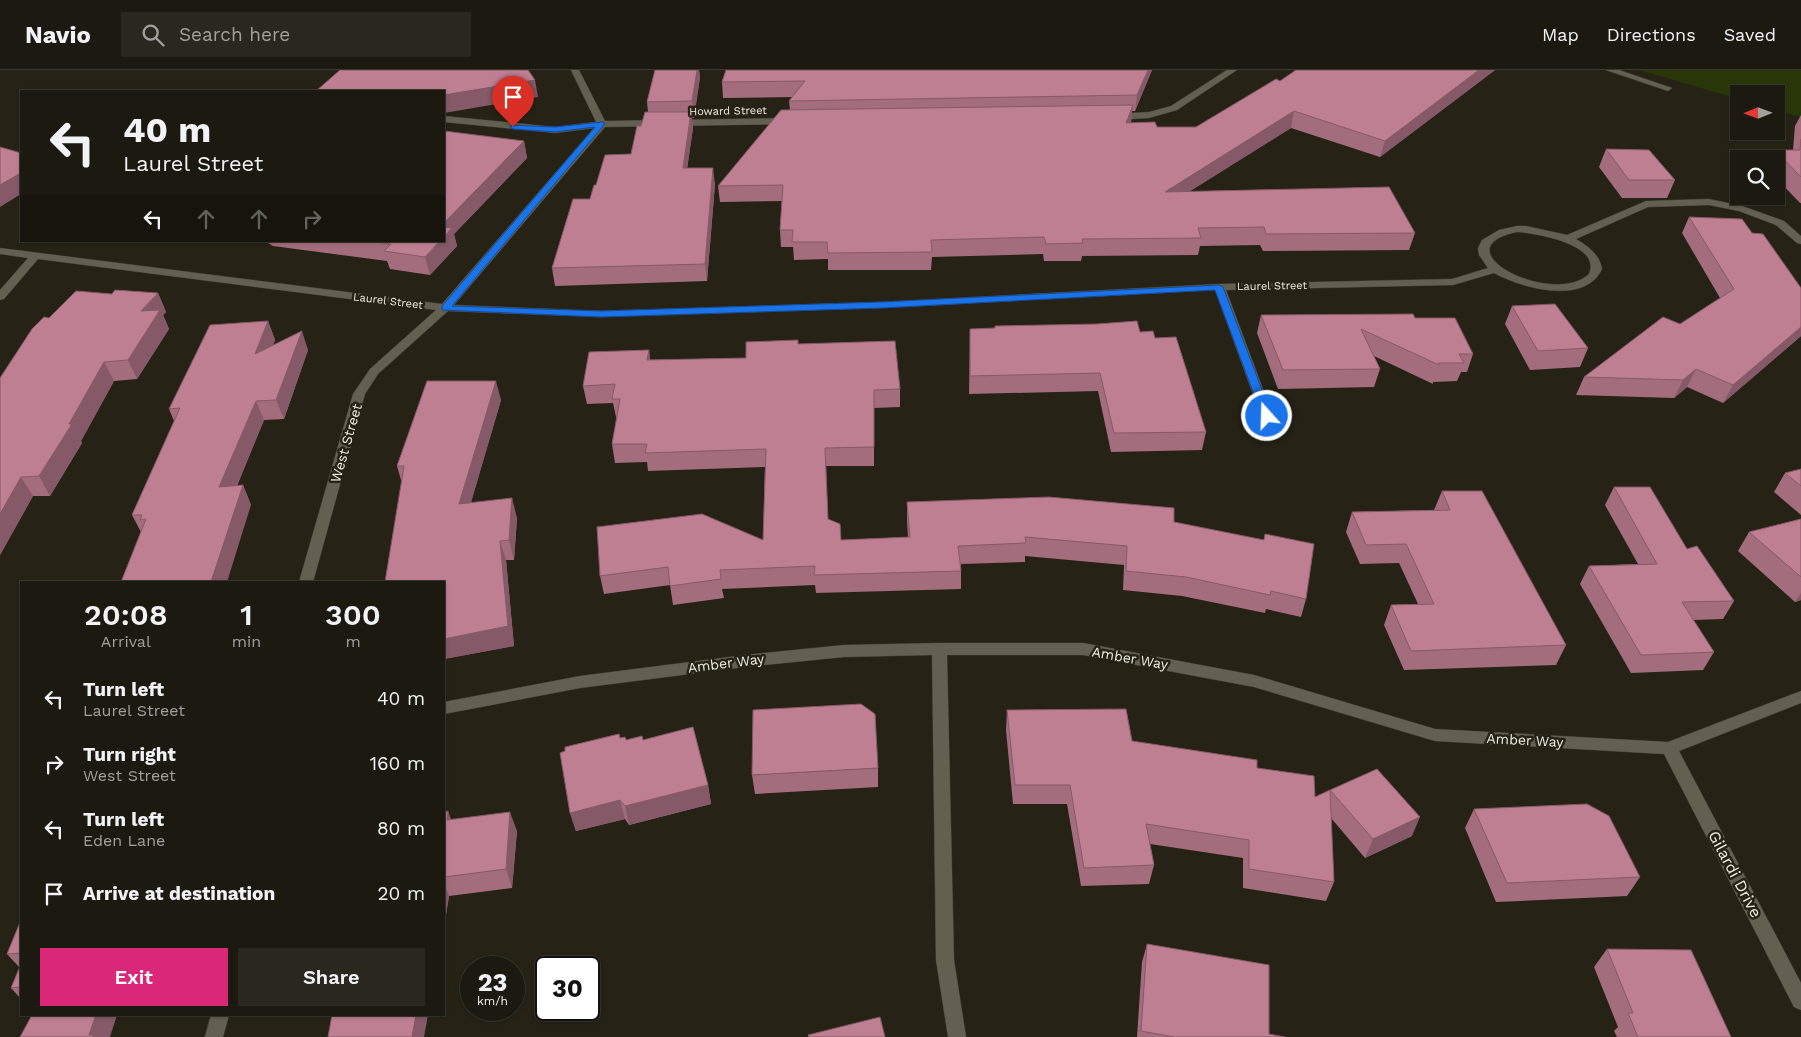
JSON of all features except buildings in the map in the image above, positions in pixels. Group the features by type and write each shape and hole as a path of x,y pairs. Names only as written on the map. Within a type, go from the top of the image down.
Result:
{"street":[{"path":"575,70 602,124"},
{"path":"1103,118 1149,115 1174,108 1233,70"},
{"path":"1610,70 1668,88"},
{"name":"Howard Street","path":"445,119 555,130 602,124 795,121"},
{"name":"West Street","path":"306,581 360,394 374,372 445,308 602,124"},
{"path":"1568,239 1646,204 1709,202 1742,209 1780,223 1801,241"},
{"path":"1526,230 1552,234 1568,239 1583,248 1593,258 1597,267 1594,276 1584,283 1569,287 1550,288 1511,278 1495,269 1487,260 1483,251 1484,242 1491,236 1503,232 1526,230"},
{"name":"Laurel Street","path":"0,251 445,308 610,314 882,305 1219,287 1453,282 1495,269"},
{"path":"0,297 35,256"},
{"path":"1219,287 1267,416"},
{"path":"938,648 945,960 957,1037"},
{"name":"Amber Way","path":"445,708 580,682 746,660 844,651 938,648 1083,649 1254,681 1435,735 1669,748 1801,697"},
{"name":"Gilardi Drive","path":"1669,748 1801,1001"},
{"path":"214,1037 220,1016"}],"green space":[{"path":"1639,70 1801,70 1801,117 1785,113 1785,85 1730,85 1730,96"}],"route":[{"path":"513,127 555,130 602,124 445,308 601,314 882,305 1219,287 1267,416"}]}
